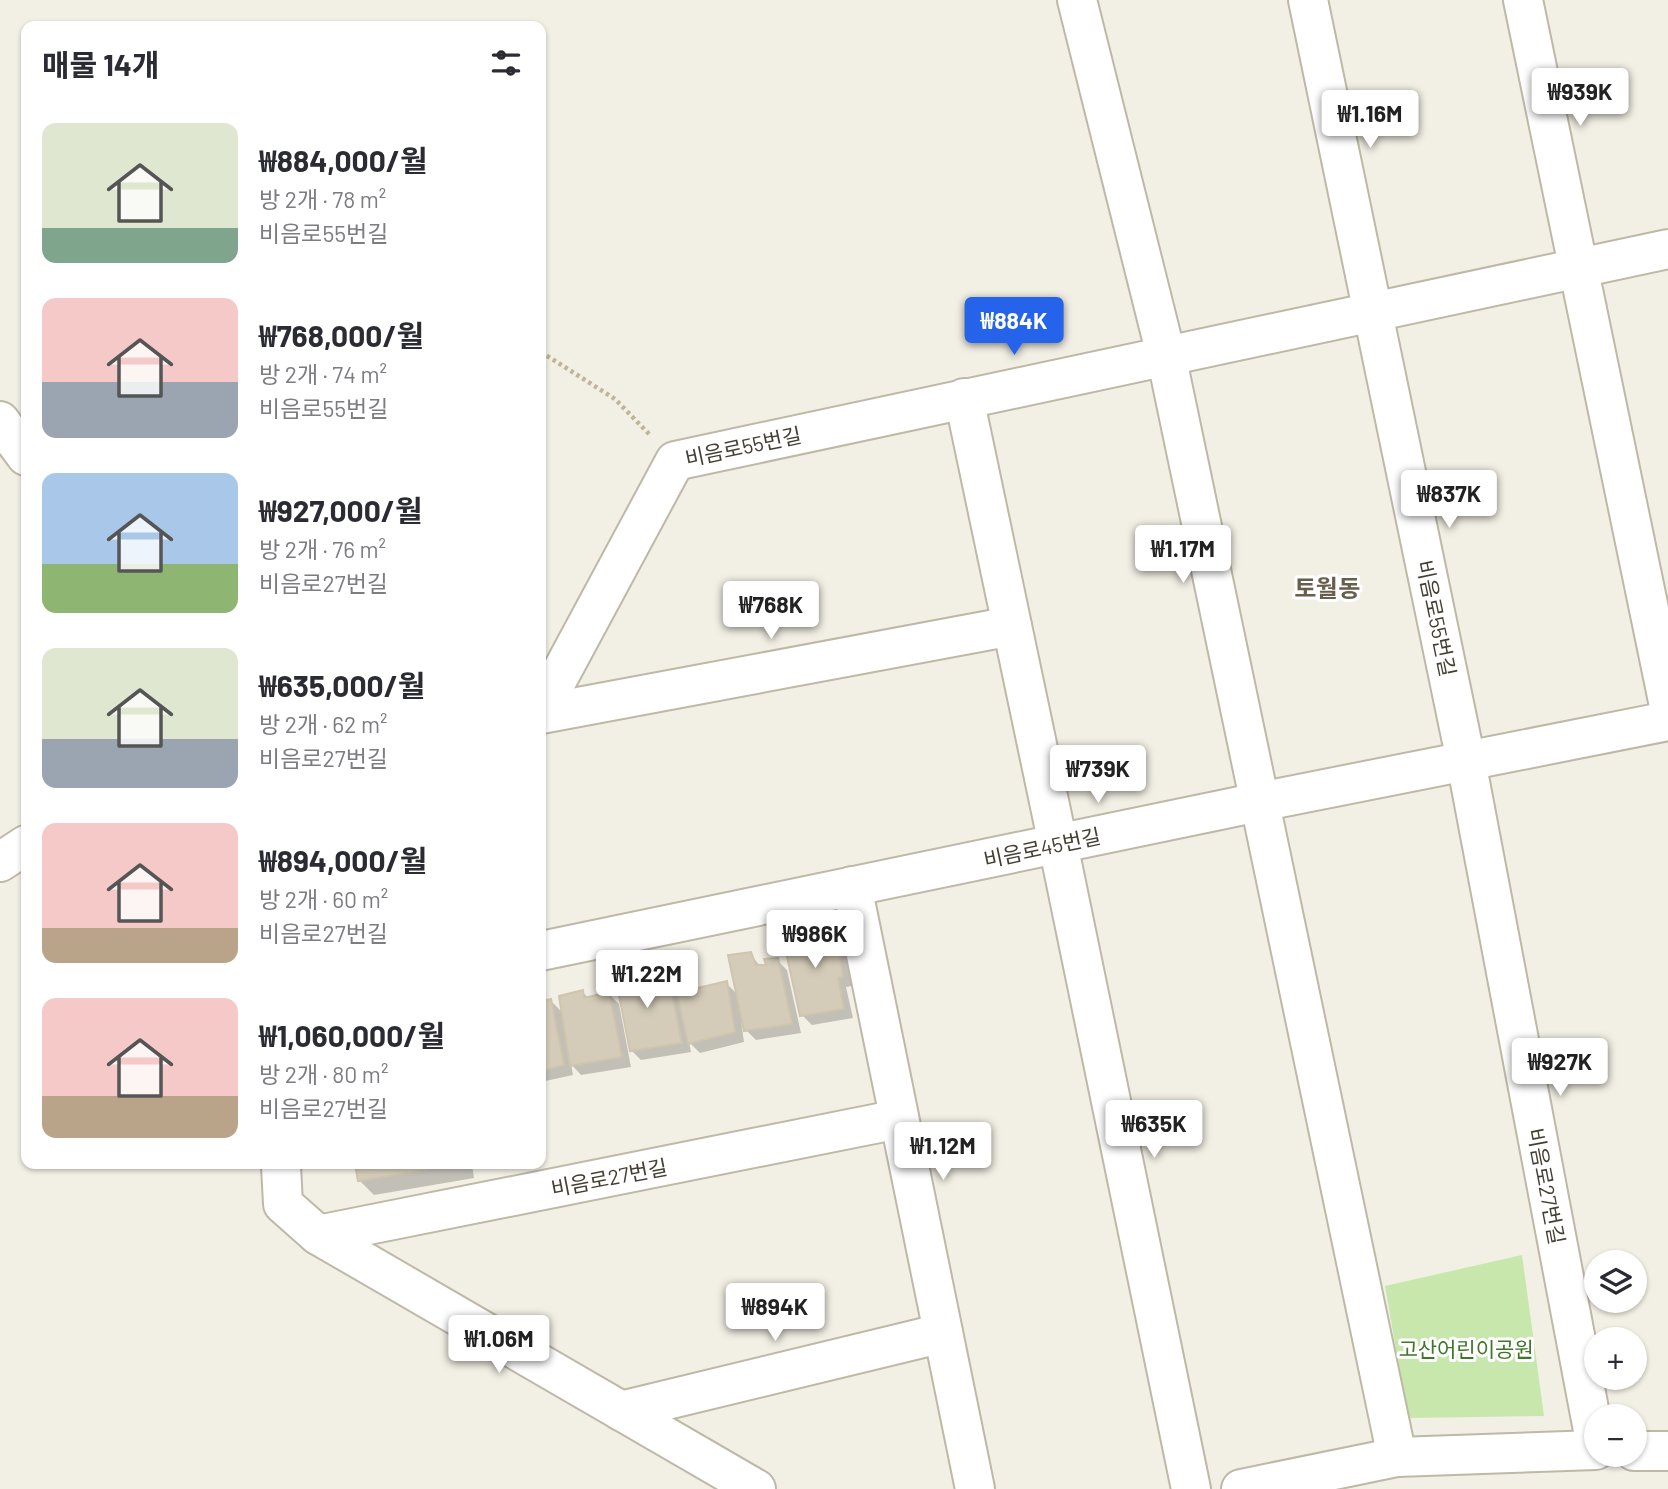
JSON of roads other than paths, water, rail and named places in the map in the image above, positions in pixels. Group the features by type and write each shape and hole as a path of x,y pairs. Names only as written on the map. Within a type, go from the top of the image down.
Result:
{"street":[{"path":"1077,0 1166,355 1397,1457"},
{"name":"비음로55번길","path":"1308,0 1466,761"},
{"path":"1523,0 1668,701"},
{"name":"비음로55번길","path":"546,703 675,461 1668,249"},
{"path":"964,398 1191,1489"},
{"path":"0,421 21,449"},
{"name":"비음로55번길","path":"546,711 1012,626"},
{"name":"비음로45번길","path":"546,950 1259,802 1668,721"},
{"name":"비음로27번길","path":"1466,761 1588,1404"},
{"path":"0,862 21,848"},
{"path":"852,886 975,1489"},
{"name":"비음로27번길","path":"318,1236 899,1119"},
{"path":"281,1169 283,1204 318,1236 756,1489"},
{"path":"621,1411 943,1333"},
{"name":"비음로27번길","path":"1241,1489 1397,1457 1584,1449"},
{"path":"1647,1451 1668,1451"}],"district":[{"name":"토월동","path":"1327,587"}],"park label":[{"name":"고산어린이공원","path":"1466,1348"}]}
